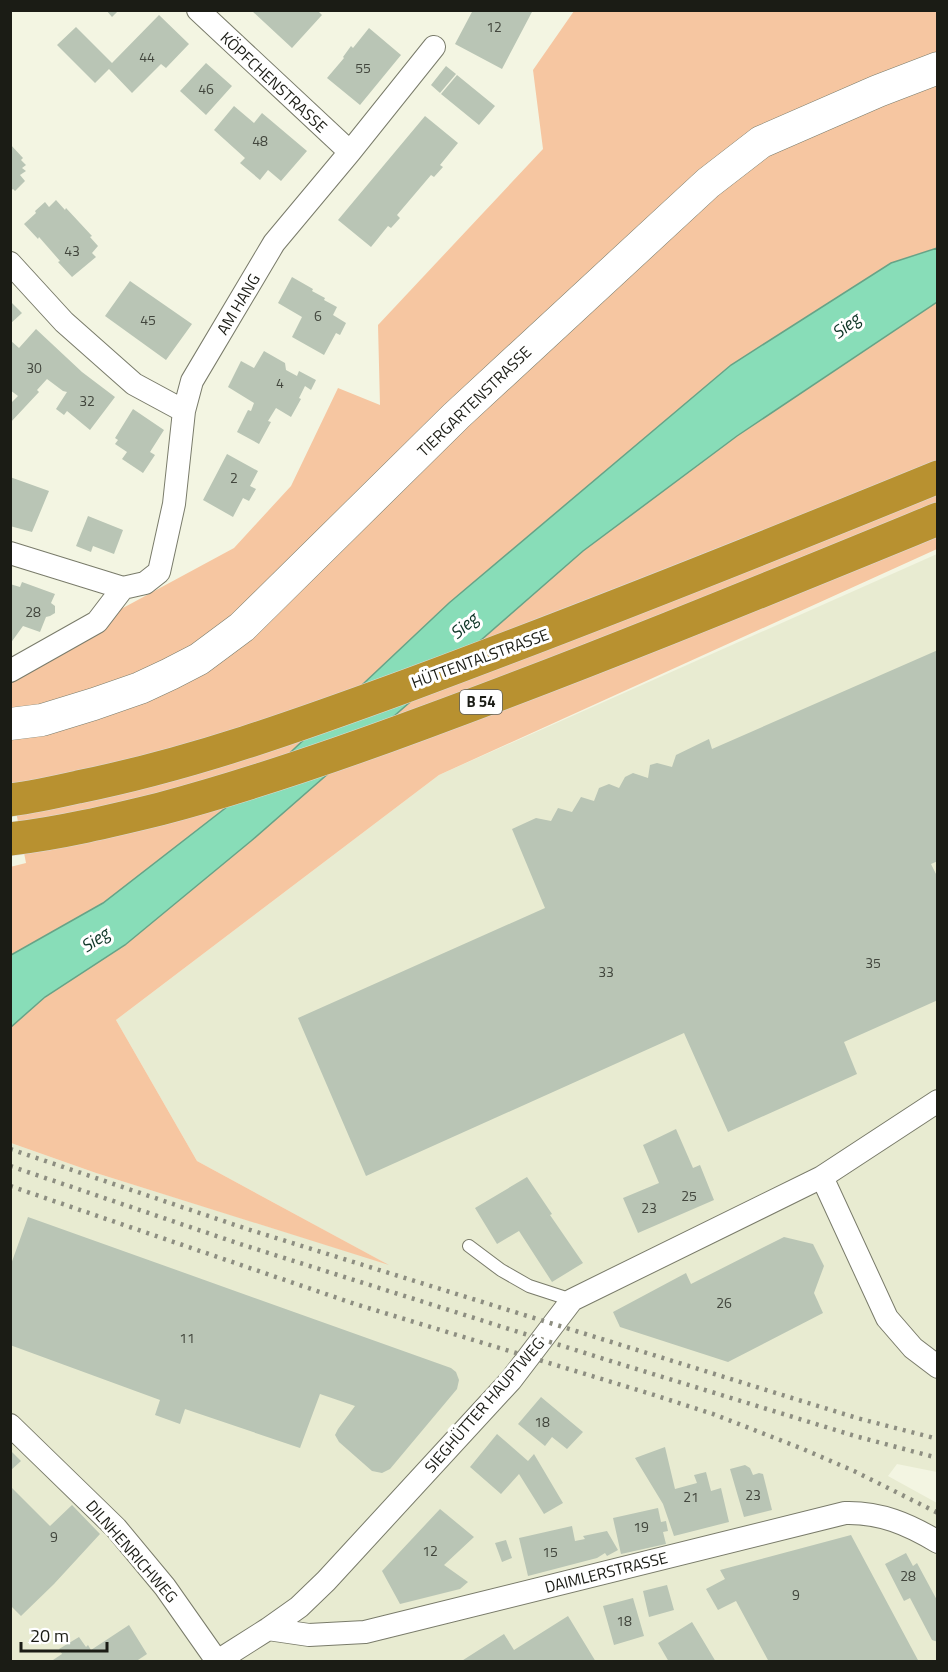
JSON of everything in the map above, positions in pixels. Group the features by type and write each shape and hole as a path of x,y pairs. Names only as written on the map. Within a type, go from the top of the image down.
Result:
{"highway":[{"name":"HÜTTENTALSTRASSE","path":"10,800 105,782 181,763 271,734 526,642 938,477"},
{"name":"B 54","path":"10,839 109,822 247,784 344,753 542,680 938,519"}],"street":[{"name":"KÖPFCHENSTRASSE","path":"198,10 350,152"},
{"name":"AM HANG","path":"123,588 145,583 159,572 174,504 184,411 192,381 274,243 434,47"},
{"name":"TIERGARTENSTRASSE","path":"10,724 42,720 94,704 140,688 198,659 242,627 456,416 708,183 761,142 878,91 938,68"},
{"path":"10,263 64,322 134,384 184,411"},
{"path":"10,553 123,588 97,622 10,671"},
{"name":"SIEGHÜTTER HAUPTWEG","path":"217,1661 299,1607 326,1581 511,1380 572,1300 822,1177 938,1101"},
{"path":"822,1177 887,1318 913,1348 938,1367"},
{"name":"DILNHENRICHWEG","path":"10,1425 116,1528 165,1587 217,1661"},
{"name":"DAIMLERSTRASSE","path":"268,1629 309,1635 365,1632 845,1514 862,1513 881,1516 917,1530 938,1542"}],"lane":[{"path":"469,1246 501,1270 529,1286 572,1300"}],"shaded area":[{"path":"574,11 937,11 937,248 891,263 731,365 449,603 259,782 103,903 11,955 10,867 26,863 11,786 11,671 234,548 291,486 338,388 380,405 378,325 543,149 533,70"},
{"path":"937,302 937,549 439,775 116,1020 197,1161 389,1265 96,1173 11,1143 11,1027 45,997 125,945 251,841 583,551 737,436"},
{"path":"937,554 937,1472 897,1464 888,1476 937,1503 937,1661 11,1662 11,1143 96,1173 385,1263 197,1161 116,1020 439,775"}],"water":[{"name":"Sieg","path":"937,248 937,302 737,436 583,551 251,841 125,945 45,997 11,1027 11,955 103,903 259,782 449,603 731,365 891,263"}],"building":[{"path":"106,10 119,10 112,17"},
{"path":"251,10 317,10 322,15 292,48"},
{"path":"473,10 533,10 502,69 455,44"},
{"path":"159,15 189,44 166,68 161,64 132,93 109,69 95,83 57,45 76,27 112,63"},
{"path":"369,28 401,55 360,105 327,78 351,46 353,48"},
{"path":"206,63 232,86 206,115 180,91"},
{"path":"446,66 456,74 440,93 431,85"},
{"path":"457,75 495,106 479,125 441,94"},
{"path":"234,106 254,123 262,113 307,151 281,181 268,170 260,180 240,163 245,158 214,130"},
{"path":"425,116 458,143 440,165 443,167 434,177 431,175 397,215 400,218 391,228 388,226 371,247 338,220"},
{"path":"10,144 23,158 21,160 26,165 22,168 26,171 20,175 25,181 15,191 13,189 10,191"},
{"path":"56,200 92,236 90,237 98,246 92,253 96,257 72,277 39,237 38,239 24,224 45,202 49,207"},
{"path":"292,277 337,307 333,315 346,323 340,335 336,333 324,355 292,337 302,317 278,303"},
{"path":"130,281 192,324 166,360 105,316"},
{"path":"10,301 22,313 10,324"},
{"path":"36,329 82,372 115,397 90,430 67,411 64,415 56,409 67,392 47,379 37,390 39,392 10,423 10,404 18,396 10,390 10,340 19,348"},
{"path":"264,351 285,363 286,370 297,376 299,371 316,380 311,390 305,386 291,417 276,408 259,444 237,432 254,403 228,387 241,361 254,368"},
{"path":"133,409 164,430 150,452 155,455 143,473 122,459 127,452 115,444 118,440 115,438"},
{"path":"227,454 258,471 250,486 256,489 249,501 243,498 233,517 203,500"},
{"path":"10,477 49,491 32,532 10,526"},
{"path":"88,516 123,530 114,554 93,546 91,552 76,546"},
{"path":"22,582 55,594 51,603 55,606 55,613 46,617 40,632 23,626 10,644 10,584 20,587"},
{"path":"938,650 938,861 931,864 938,878 938,1000 844,1042 857,1074 728,1132 684,1033 366,1176 298,1018 545,908 512,829 536,818 551,821 558,808 572,812 581,797 594,801 599,788 609,784 619,788 625,777 633,773 648,778 650,765 657,763 672,767 676,755 709,739 712,749"},
{"path":"676,1129 693,1168 700,1165 714,1200 638,1233 623,1198 659,1183 643,1145"},
{"path":"527,1177 583,1263 552,1282 519,1231 497,1244 475,1208"},
{"path":"28,1217 451,1368 456,1372 459,1380 457,1389 390,1469 382,1473 372,1471 339,1442 335,1435 355,1406 320,1394 300,1448 185,1409 180,1424 155,1415 160,1400 10,1345 10,1267"},
{"path":"784,1237 813,1244 824,1266 814,1293 823,1313 728,1362 620,1327 613,1312 686,1273 691,1284"},
{"path":"541,1397 583,1432 567,1449 552,1437 545,1446 518,1424"},
{"path":"497,1434 528,1461 534,1454 563,1503 544,1514 519,1474 501,1494 470,1467"},
{"path":"665,1447 675,1489 697,1483 694,1475 706,1472 711,1491 721,1488 729,1522 674,1536 663,1504 635,1458"},
{"path":"10,1450 21,1461 10,1471"},
{"path":"745,1465 750,1468 753,1475 763,1474 772,1510 744,1517 730,1469"},
{"path":"10,1486 50,1526 72,1505 100,1534 21,1616 10,1605"},
{"path":"658,1508 661,1522 666,1521 668,1531 663,1532 666,1544 621,1554 613,1518"},
{"path":"440,1509 474,1537 444,1565 468,1582 460,1589 400,1604 382,1571"},
{"path":"572,1526 575,1541 585,1539 583,1536 607,1531 618,1550 607,1556 605,1553 597,1558 528,1576 519,1538"},
{"path":"851,1535 919,1662 769,1662 736,1601 718,1610 706,1589 725,1579 720,1570"},
{"path":"506,1540 512,1558 502,1562 495,1543"},
{"path":"906,1553 913,1566 917,1563 938,1602 938,1642 932,1640 910,1598 904,1601 885,1564"},
{"path":"667,1585 674,1610 649,1617 643,1591"},
{"path":"633,1598 644,1636 614,1645 603,1606"},
{"path":"568,1616 596,1662 460,1662 504,1634 514,1650"},
{"path":"692,1622 716,1662 669,1662 658,1643"},
{"path":"129,1625 147,1654 135,1662 50,1662 62,1654 59,1649 79,1637 91,1650"}],"railway":[{"path":"10,1149 247,1229 857,1418 938,1439"},
{"path":"10,1166 240,1244 604,1359 855,1436 938,1458"},
{"path":"10,1186 355,1304 713,1414 854,1471 938,1513"}]}
